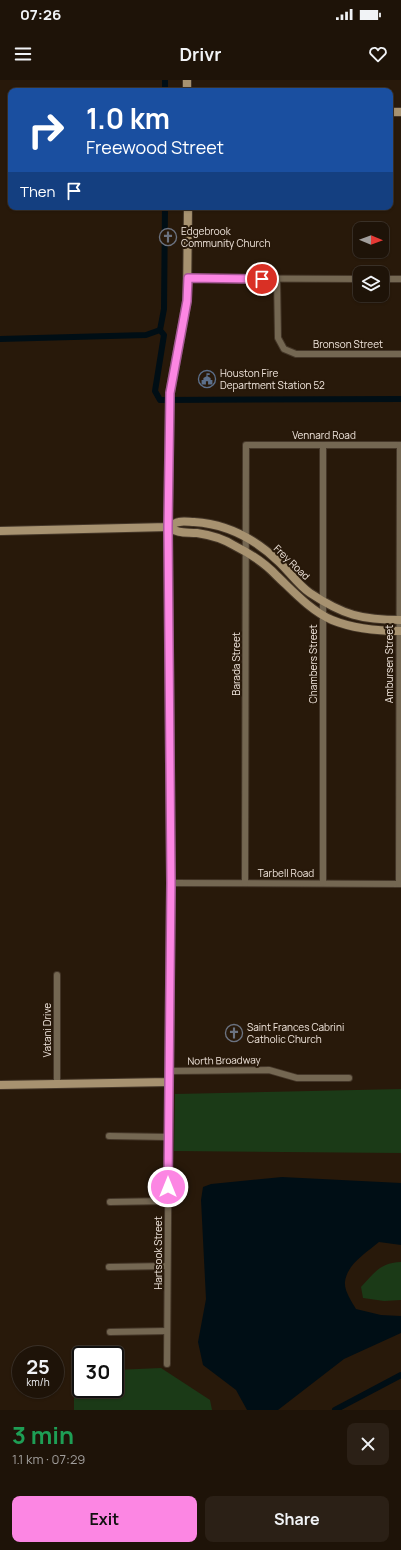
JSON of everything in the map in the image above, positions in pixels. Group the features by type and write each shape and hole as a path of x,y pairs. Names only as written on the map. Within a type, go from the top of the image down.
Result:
{"street":[{"name":"Hartsook Street","path":"167,1364 171,883 168,527 169,406 170,393 187,301 188,210"},
{"path":"188,278 353,279"},
{"name":"Bronson Street","path":"277,279 278,338 284,349 296,354 401,354"},
{"path":"389,279 401,279"},
{"name":"Vennard Road","path":"246,445 400,445"},
{"name":"Barada Street","path":"245,883 246,445"},
{"name":"Chambers Street","path":"323,445 323,883"},
{"name":"Ambursen Street","path":"400,445 400,884"},
{"name":"Frey Road","path":"0,531 168,527 179,522 202,523 246,537 260,546 277,560 309,593 323,600 334,608 355,616 380,620 400,620"},
{"name":"Frey Road","path":"168,527 177,533 197,533 219,538 260,560 300,598 330,620 350,626 376,630 400,631"},
{"name":"Tarbell Road","path":"171,883 400,884"},
{"name":"Vatani Drive","path":"57,975 57,1084"},
{"name":"North Broadway","path":"169,1071 269,1070 297,1078 349,1078"},
{"path":"0,1085 169,1082"},
{"path":"110,1136 168,1137"},
{"path":"110,1202 168,1201"},
{"path":"109,1267 168,1266"},
{"path":"110,1332 167,1331"}],"green space":[{"path":"401,1089 401,1153 174,1151 175,1094"},
{"path":"401,1262 401,1300 384,1301 363,1298 361,1287 378,1269 388,1264"},
{"path":"161,1368 210,1400 212,1410 74,1410 74,1398 124,1398 124,1370"}],"shaded area":[{"path":"282,1177 401,1183 401,1245 379,1242 353,1264 349,1270 345,1285 350,1300 356,1309 381,1315 401,1316 401,1333 344,1359 278,1410 247,1410 236,1390 203,1365 198,1342 206,1299 201,1200 203,1187 211,1184"}],"waterway":[{"path":"165,80 165,88"},
{"path":"165,210 164,309 160,330 164,335 155,391 160,400 401,399"},
{"path":"0,339 146,335 160,330"},
{"path":"335,1410 401,1375"}],"place":[{"name":"Edgebrook Community Church","path":"168,237"},
{"name":"Houston Fire Department Station 52","path":"207,379"},
{"name":"Saint Frances Cabrini Catholic Church","path":"234,1033"}],"route":[{"path":"168,1187 171,883 170,602 168,527 170,393 173,368 180,342 187,301 188,278 262,279"}]}
